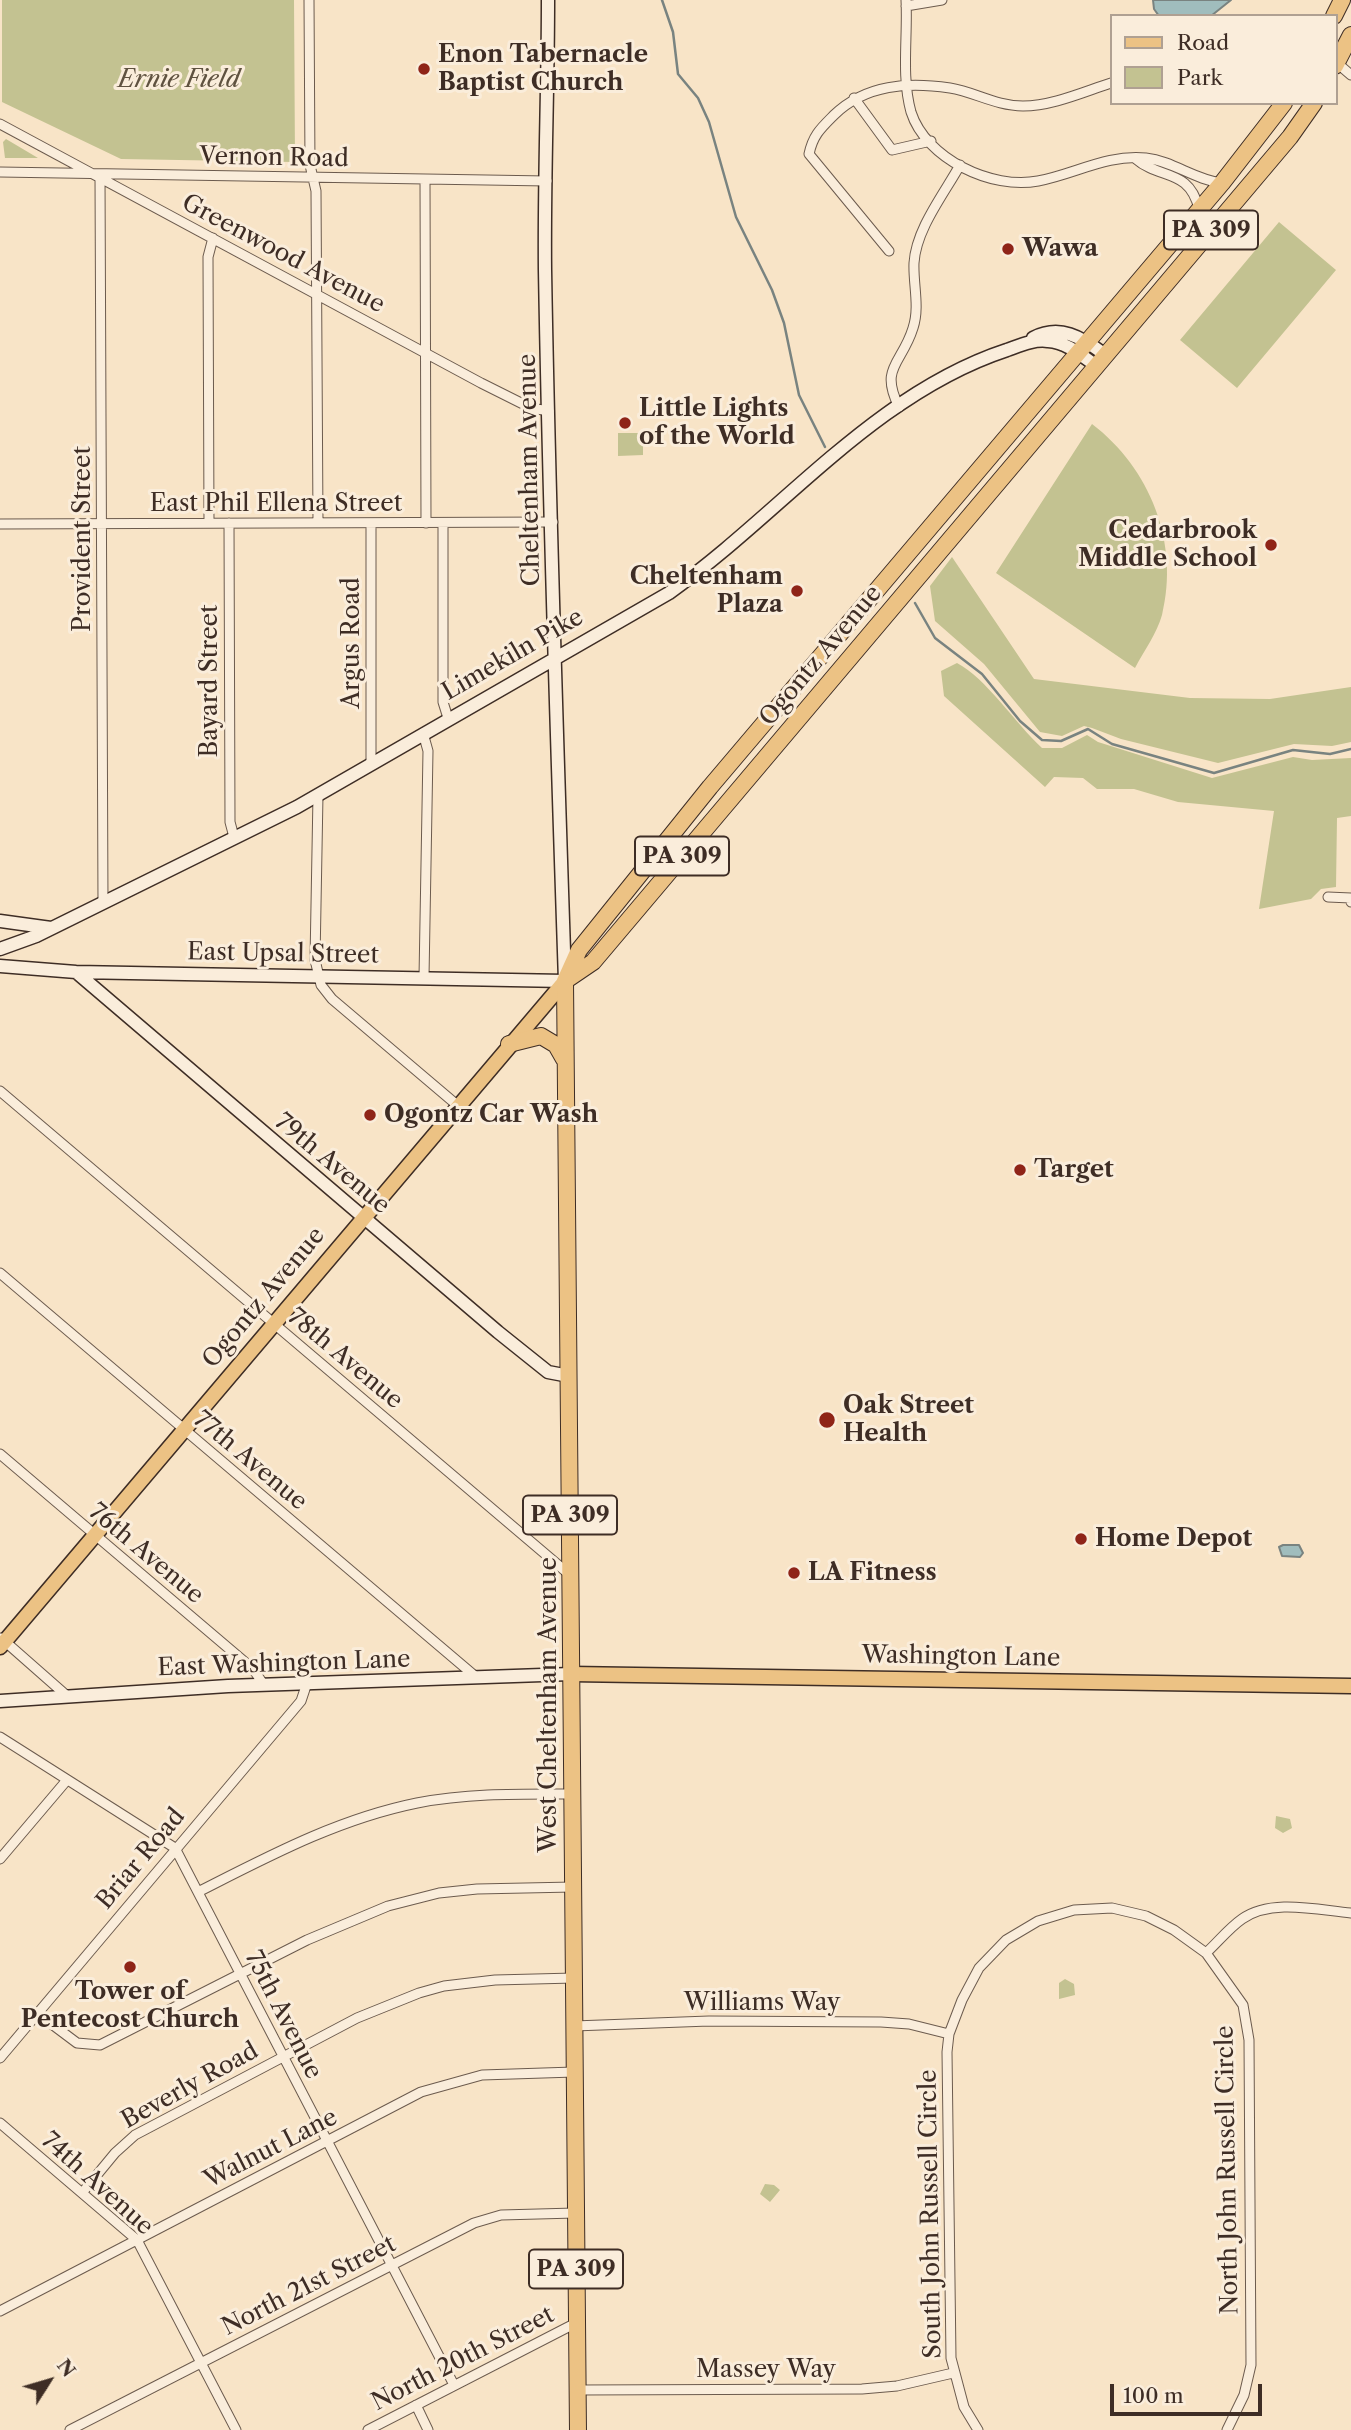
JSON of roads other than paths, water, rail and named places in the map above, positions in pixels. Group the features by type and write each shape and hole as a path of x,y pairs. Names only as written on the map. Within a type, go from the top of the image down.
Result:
{"highway":[{"path":"1337,63 1351,35"},
{"name":"PA 309","path":"1083,347 1222,183 1282,105"},
{"name":"PA 309","path":"1099,359 1290,138 1313,105"},
{"name":"Ogontz Avenue","path":"565,981 579,950 681,823 1083,347"},
{"name":"Ogontz Avenue","path":"565,981 593,962 1099,359"},
{"name":"West Cheltenham Avenue","path":"565,981 578,2430"},
{"path":"509,1044 541,1036 556,1045 565,1062"}],"main road":[{"name":"Ogontz Avenue","path":"2,1642 565,981"},
{"name":"Washington Lane","path":"571,1674 1351,1686"}],"street":[{"path":"309,0 310,159 316,191 318,523"},
{"name":"Cheltenham Avenue","path":"548,0 549,411 565,981"},
{"path":"942,0 906,3 907,86 912,114 931,141 960,165 1002,182 1034,182 1062,176 1093,162 1145,158 1206,181 1222,183"},
{"path":"889,251 809,154 812,136 854,99 879,88 907,86 951,88 999,104 1025,106 1110,83"},
{"path":"854,99 892,150 931,141"},
{"name":"Greenwood Avenue","path":"0,124 425,353 531,408 549,411"},
{"path":"1136,159 1142,165 1184,182 1196,195 1199,209"},
{"path":"899,407 890,390 890,370 914,327 914,261 924,229 960,165"},
{"name":"Vernon Road","path":"0,172 100,176 547,181"},
{"name":"Provident Street","path":"100,176 103,903"},
{"path":"425,179 426,523"},
{"path":"209,523 208,257 213,238"},
{"name":"Limekiln Pike","path":"0,949 51,929 318,795 690,579 821,464 899,407 983,358 1047,340 1083,347 1099,359"},
{"name":"East Phil Ellena Street","path":"0,524 553,522"},
{"name":"Bayard Street","path":"229,523 230,822 234,837"},
{"name":"Argus Road","path":"371,523 371,764"},
{"path":"443,523 443,702 448,718"},
{"path":"423,733 428,751 425,977"},
{"path":"318,795 317,975 332,999 457,1105"},
{"path":"1328,897 1351,900"},
{"path":"0,921 51,929"},
{"name":"East Upsal Street","path":"0,966 76,972 565,981"},
{"name":"79th Avenue","path":"76,972 548,1372 569,1376"},
{"name":"78th Avenue","path":"0,1091 570,1575"},
{"name":"77th Avenue","path":"0,1273 476,1677"},
{"name":"76th Avenue","path":"0,1454 253,1669 264,1685"},
{"path":"2,1642 66,1696"},
{"name":"East Washington Lane","path":"0,1701 264,1685 571,1674"},
{"name":"Briar Road","path":"0,2057 301,1701 307,1683"},
{"path":"0,1737 175,1848"},
{"path":"0,1859 67,1780"},
{"path":"198,1892 310,1837 392,1809 472,1796 572,1794"},
{"name":"75th Avenue","path":"175,1848 454,2385"},
{"path":"37,2013 77,2043 100,2045 307,1940 388,1906 439,1893 477,1889 573,1887"},
{"path":"1206,1953 1243,1917 1260,1910 1278,1907 1351,1913"},
{"name":"North John Russell Circle","path":"949,2035 979,1968 1006,1940 1038,1921 1074,1910 1112,1908 1146,1916 1174,1930 1206,1953 1243,2006 1250,2040 1251,2365 1244,2395 1227,2430"},
{"name":"Beverly Road","path":"82,2193 135,2135 357,2018 444,1986 495,1980 573,1978"},
{"name":"Williams Way","path":"573,2026 709,2021 881,2022 909,2024 949,2035"},
{"name":"South John Russell Circle","path":"949,2035 953,2373 964,2407 978,2430"},
{"name":"Walnut Lane","path":"0,2311 411,2097 444,2084 498,2073 574,2072"},
{"name":"74th Avenue","path":"0,2123 137,2240 236,2430"},
{"name":"North 21st Street","path":"70,2430 487,2218 575,2213"},
{"name":"North 20th Street","path":"368,2430 576,2323"},
{"name":"Massey Way","path":"578,2390 862,2389 897,2386 953,2373"},
{"path":"416,2405 428,2430"}],"water":[{"path":"1153,0 1231,0 1214,14 1158,14"},
{"path":"1299,1545 1303,1553 1300,1557 1282,1556 1279,1547"}],"waterway":[{"path":"662,0 673,32 678,74 698,98 709,122 736,217 772,290 784,323 799,395 825,447"},
{"path":"915,603 935,638 982,674 1020,721 1042,740 1061,741 1088,729 1112,744 1214,773 1293,750 1330,754 1351,749"}],"place":[{"name":"Enon Tabernacle Baptist Church","path":"424,69"},
{"name":"Wawa","path":"1008,249"},
{"name":"Little Lights of the World","path":"625,423"},
{"name":"Cedarbrook Middle School","path":"1271,545"},
{"name":"Cheltenham Plaza","path":"797,591"},
{"name":"Ogontz Car Wash","path":"370,1115"},
{"name":"Target","path":"1020,1170"},
{"name":"Oak Street Health","path":"827,1420"},
{"name":"Home Depot","path":"1081,1539"},
{"name":"LA Fitness","path":"794,1573"},
{"name":"Tower of Pentecost Church","path":"130,1967"}],"park label":[{"name":"Ernie Field","path":"179,80"}]}
